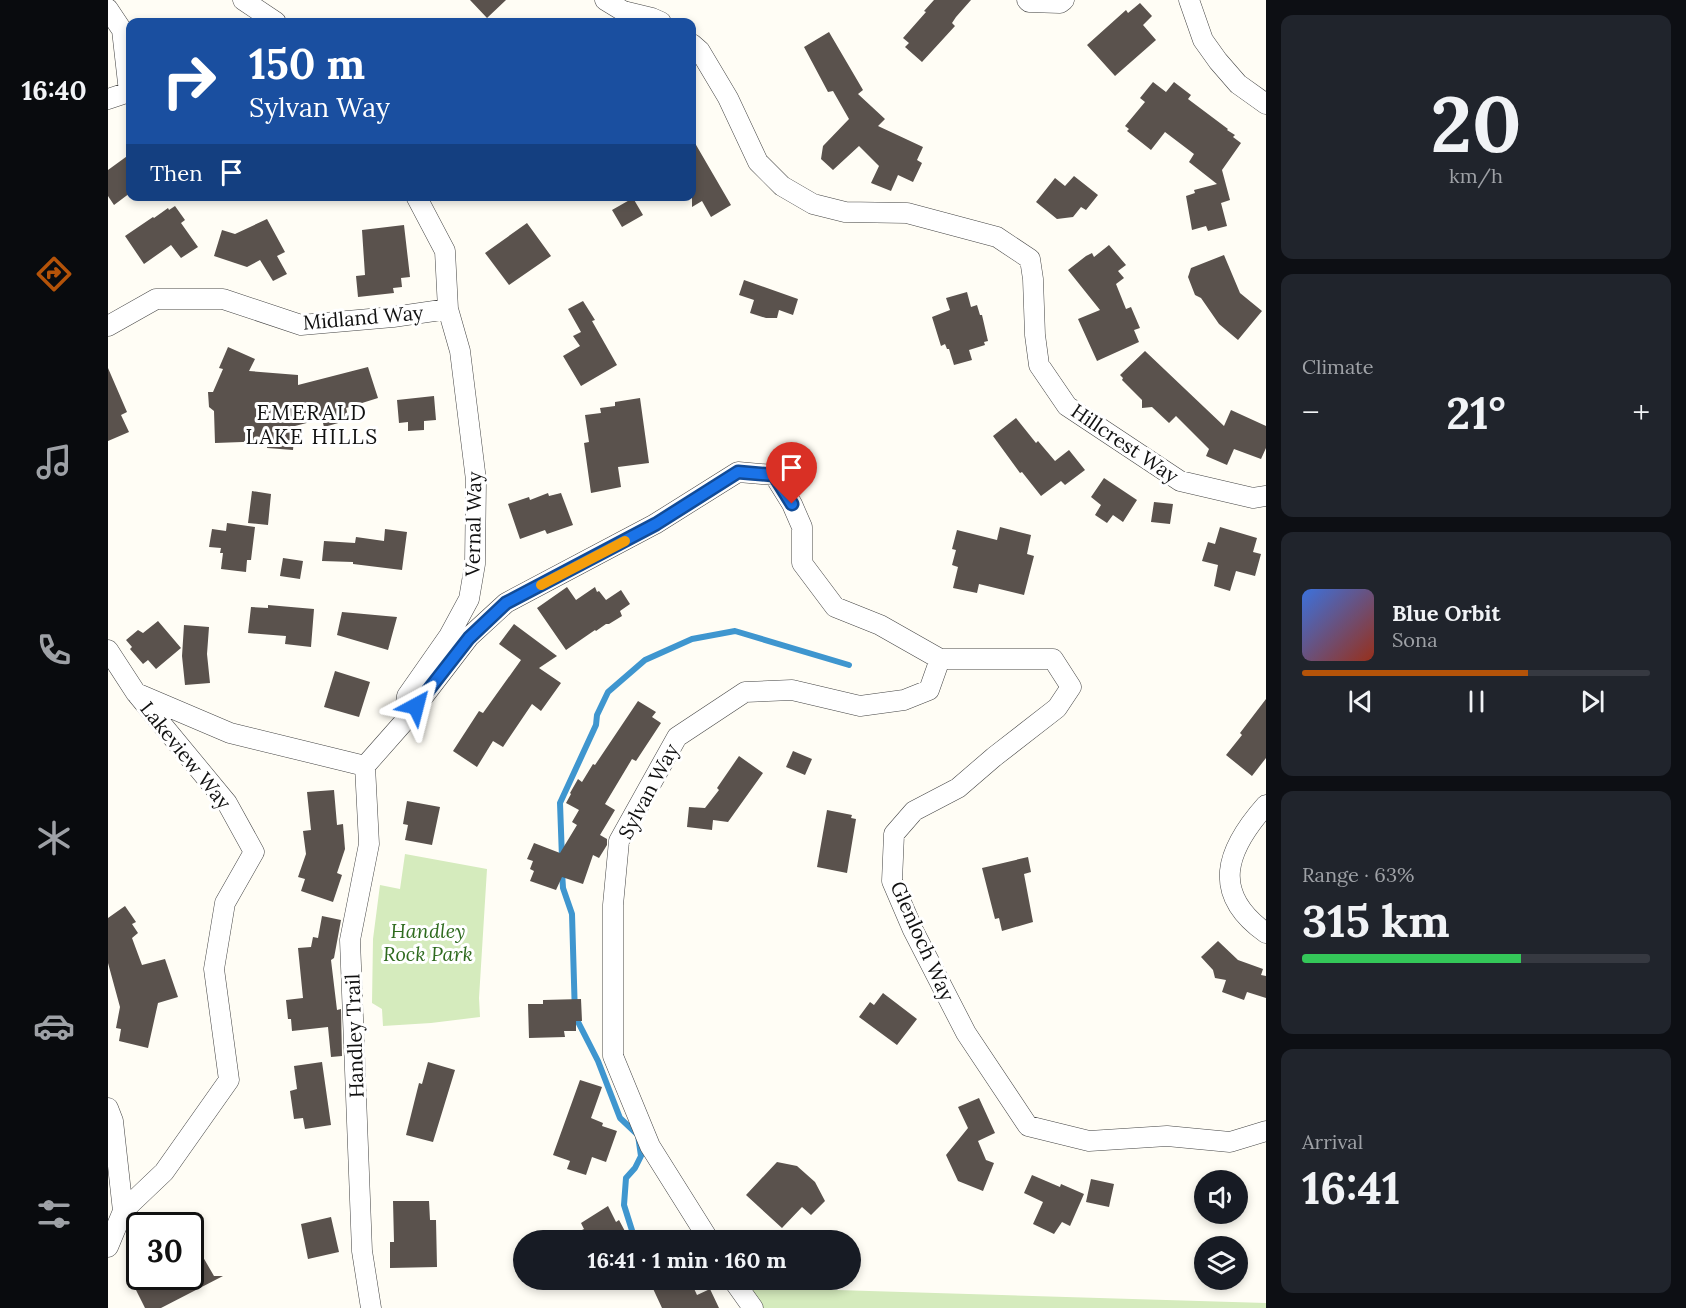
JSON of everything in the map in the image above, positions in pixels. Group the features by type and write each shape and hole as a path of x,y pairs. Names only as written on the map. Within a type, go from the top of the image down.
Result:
{"street":[{"path":"243,0 270,18"},
{"path":"605,0 623,11 652,18"},
{"path":"1027,0 1029,2 1060,3 1065,0"},
{"path":"1191,0 1203,40 1218,61 1238,84 1266,104"},
{"path":"108,9 122,30 126,65"},
{"name":"Hillcrest Way","path":"696,48 729,98 758,162 782,186 813,204 845,212 907,213 997,237 1030,259 1039,365 1067,406 1180,481 1253,498 1266,496"},
{"path":"108,99 126,93"},
{"name":"Vernal Way","path":"403,723 407,696 449,636 469,599 475,564 476,480 460,351 448,309 445,251 420,201"},
{"name":"Midland Way","path":"108,326 156,299 224,299 301,325 393,317 448,309"},
{"path":"136,693 230,733 365,766 403,723 469,638 506,603 656,524 738,472 774,475 792,504 802,527 802,563 835,607 880,625 940,659"},
{"name":"Lakeview Way","path":"108,650 136,693 227,803 254,852 225,903 214,969 229,1080 164,1172 123,1211 108,1247"},
{"name":"Glenloch Way","path":"940,659 1053,659 1071,687 1057,708 958,788 914,811 894,834 892,881 913,930 966,1033 1028,1126 1089,1141 1167,1136 1230,1142 1266,1131"},
{"name":"Sylvan Way","path":"703,1230 650,1146 613,1056 613,905 620,840 677,736 745,692 792,690 860,706 904,700 929,690 940,659"},
{"name":"Handley Trail","path":"365,766 369,844 350,940 362,1251 371,1308"},
{"path":"1266,805 1234,849 1228,870 1234,898 1250,921 1266,933"},
{"path":"108,1108 113,1121 123,1211"},
{"path":"740,1290 753,1308"}],"green space":[{"name":"Handley Rock Park","path":"405,854 487,869 479,998 480,1017 383,1026 382,1009 372,1003 373,939 380,885 400,889"},
{"path":"740,1290 837,1290 1266,1303 1266,1308 753,1308"}],"building":[{"path":"470,0 506,0 487,18"},
{"path":"934,0 971,0 952,23 955,26 922,62 905,47 909,43 903,38"},
{"path":"1140,3 1152,16 1143,25 1156,40 1115,76 1087,45 1126,10 1128,13"},
{"path":"829,32 863,90 858,94 885,119 878,126 923,147 917,160 922,163 913,182 898,175 891,191 871,183 879,166 859,146 833,170 821,159 823,146 849,119 833,91 828,92 804,47"},
{"path":"1153,82 1166,92 1174,82 1191,95 1188,99 1228,129 1241,143 1222,170 1230,200 1221,203 1227,226 1208,231 1206,226 1192,230 1186,196 1195,193 1194,190 1217,184 1189,162 1194,154 1165,132 1151,150 1127,131 1129,129 1125,126 1145,102 1140,98"},
{"path":"696,145 731,205 711,217 702,201 692,207 692,201 696,201"},
{"path":"126,157 126,196 114,205 108,196 108,170"},
{"path":"1074,176 1098,195 1086,210 1081,207 1073,217 1057,219 1036,202 1055,178 1065,186"},
{"path":"628,201 635,201 643,215 622,227 612,210"},
{"path":"175,206 185,220 181,223 198,247 181,258 171,245 144,264 125,236 168,208 169,210"},
{"path":"267,219 285,252 277,256 287,274 273,281 260,260 247,267 214,256 222,230 235,234"},
{"path":"527,223 551,256 509,285 485,253"},
{"path":"404,225 410,277 401,278 402,287 393,288 394,293 358,297 356,276 365,275 362,230"},
{"path":"1109,245 1126,265 1118,271 1124,278 1116,284 1126,309 1131,307 1140,328 1134,330 1139,342 1097,361 1078,319 1100,310 1068,270 1086,256 1092,253 1094,257"},
{"path":"1224,255 1240,293 1262,311 1238,340 1219,324 1201,298 1195,295 1188,277 1191,268"},
{"path":"744,280 798,299 793,315 779,310 777,318 766,318 750,313 754,300 739,295"},
{"path":"967,292 971,307 977,305 982,315 988,341 984,342 985,345 969,350 972,360 954,365 949,349 945,344 941,346 932,317 950,310 946,298"},
{"path":"583,301 617,365 581,386 563,356 580,346 573,336 581,332 568,309"},
{"path":"228,347 255,359 249,371 298,375 298,385 368,367 378,398 346,408 349,420 324,427 322,419 295,426 293,450 267,448 268,441 215,443 214,411 209,407 208,392 213,392 223,369 219,368"},
{"path":"1145,351 1224,426 1231,410 1266,426 1266,448 1261,459 1234,449 1227,465 1206,456 1209,449 1176,416 1169,423 1152,407 1142,408 1142,400 1122,380 1120,375"},
{"path":"108,368 127,412 121,415 129,432 108,441"},
{"path":"434,396 436,420 424,421 424,430 408,431 408,422 399,423 397,400"},
{"path":"640,398 649,463 618,467 621,487 591,493 584,443 589,442 585,415 601,413 600,408 615,406 615,402"},
{"path":"1016,418 1036,443 1038,441 1055,461 1069,450 1085,470 1065,485 1061,481 1041,496 1022,472 1020,473 993,436"},
{"path":"1104,478 1137,500 1123,522 1113,515 1107,523 1095,515 1101,505 1091,497"},
{"path":"252,491 271,494 268,525 248,523"},
{"path":"548,493 549,496 561,493 573,525 547,534 545,530 520,539 508,504 529,497 530,500"},
{"path":"1154,502 1173,504 1170,524 1151,522"},
{"path":"227,523 255,527 251,560 247,560 246,572 221,569 223,553 220,553 221,548 209,547 212,529 226,531"},
{"path":"1000,527 1031,535 1027,554 1034,556 1024,595 979,584 977,593 953,588 958,567 952,565 956,550 952,549 957,530 997,540"},
{"path":"1220,527 1257,538 1253,552 1261,554 1255,576 1236,571 1230,591 1214,586 1218,565 1202,561 1208,542 1215,544"},
{"path":"385,529 407,532 402,570 353,564 353,562 322,561 324,541 355,543 356,537 384,541"},
{"path":"283,558 303,561 300,579 280,576"},
{"path":"567,587 576,600 595,587 606,600 621,590 630,604 620,611 622,616 595,630 566,650 537,608"},
{"path":"268,605 314,609 311,647 285,644 286,636 248,633 251,607 268,608"},
{"path":"342,612 397,617 388,650 337,635"},
{"path":"158,621 181,648 156,669 148,660 143,664 130,649 132,647 126,640 138,630 143,633"},
{"path":"514,624 557,656 539,668 561,683 541,711 532,704 503,747 493,741 477,767 453,751 479,711 483,713 521,660 499,644"},
{"path":"184,625 209,627 207,654 210,683 185,685 182,656"},
{"path":"335,671 370,682 359,717 324,707"},
{"path":"1266,699 1266,758 1252,776 1226,755"},
{"path":"638,701 656,712 652,717 661,723 636,761 632,759 605,804 615,810 600,835 607,839 607,845 599,858 593,855 583,884 562,877 556,890 530,881 534,871 530,869 533,861 527,859 534,843 560,853 577,825 572,822 579,810 566,803 570,793 578,779 582,782 593,764 595,765"},
{"path":"793,751 812,759 805,775 786,767"},
{"path":"739,756 763,773 728,822 713,820 712,830 687,827 689,807 705,808 719,790 717,788"},
{"path":"334,790 337,825 343,824 345,849 337,873 342,875 333,902 301,891 305,879 298,877 306,854 303,831 311,830 307,792"},
{"path":"407,801 440,807 432,845 405,840 408,825 403,824"},
{"path":"827,810 852,815 851,818 856,819 847,873 817,867"},
{"path":"1028,857 1031,872 1024,874 1033,922 1002,931 999,918 995,919 982,868"},
{"path":"125,906 136,922 132,924 138,933 132,938 142,965 165,959 178,997 158,1003 148,1048 119,1041 121,1029 116,1028 120,1007 108,963 108,918"},
{"path":"322,916 341,920 334,958 331,960 337,1010 341,1009 342,1056 331,1057 328,1027 292,1031 291,1019 288,1019 286,1000 303,998 298,948 311,947 313,937 318,938"},
{"path":"1218,941 1238,960 1263,969 1261,975 1266,976 1266,998 1247,992 1244,1000 1222,992 1226,980 1215,978 1213,970 1201,957"},
{"path":"883,993 917,1019 897,1045 859,1017 870,1002 874,1005"},
{"path":"581,999 582,1021 576,1021 576,1031 564,1031 565,1037 529,1038 528,1004 543,1004 543,1000"},
{"path":"322,1062 331,1125 305,1129 303,1118 294,1119 290,1091 297,1089 294,1066"},
{"path":"428,1062 455,1070 433,1142 406,1135 419,1083 422,1084"},
{"path":"580,1080 602,1087 591,1118 603,1123 602,1126 617,1131 606,1162 592,1157 586,1175 567,1169 570,1161 553,1155"},
{"path":"979,1098 995,1133 978,1141 986,1160 994,1163 983,1191 958,1181 946,1155 968,1128 958,1107"},
{"path":"777,1162 797,1166 815,1182 825,1201 811,1215 802,1207 782,1228 746,1195"},
{"path":"1032,1175 1084,1194 1070,1226 1062,1222 1054,1234 1033,1224 1043,1202 1024,1193"},
{"path":"1091,1179 1114,1184 1109,1207 1086,1202"},
{"path":"393,1201 429,1201 430,1220 436,1220 437,1267 390,1268 390,1242 394,1242"},
{"path":"608,1206 616,1222 619,1220 624,1230 582,1230 584,1229 581,1223"},
{"path":"331,1217 339,1252 308,1259 301,1224"},
{"path":"204,1259 214,1276 223,1276 204,1286"},
{"path":"136,1290 196,1290 161,1308 145,1308"},
{"path":"654,1290 695,1290 697,1295 710,1290 719,1308 662,1308"}],"waterway":[{"path":"562,858 560,803 596,725 597,715 608,692 645,660 692,639 735,631 849,665"},
{"path":"562,872 563,888 572,914 575,1016 598,1061 620,1118 638,1135 641,1156 635,1168 626,1178 624,1205 632,1230"}],"slow traffic":[{"path":"541,585 625,541"}],"district":[{"name":"EMERALD LAKE HILLS","path":"312,424"}],"route":[{"path":"416,706 469,638 506,603 656,524 738,472 774,475 792,504"}]}
